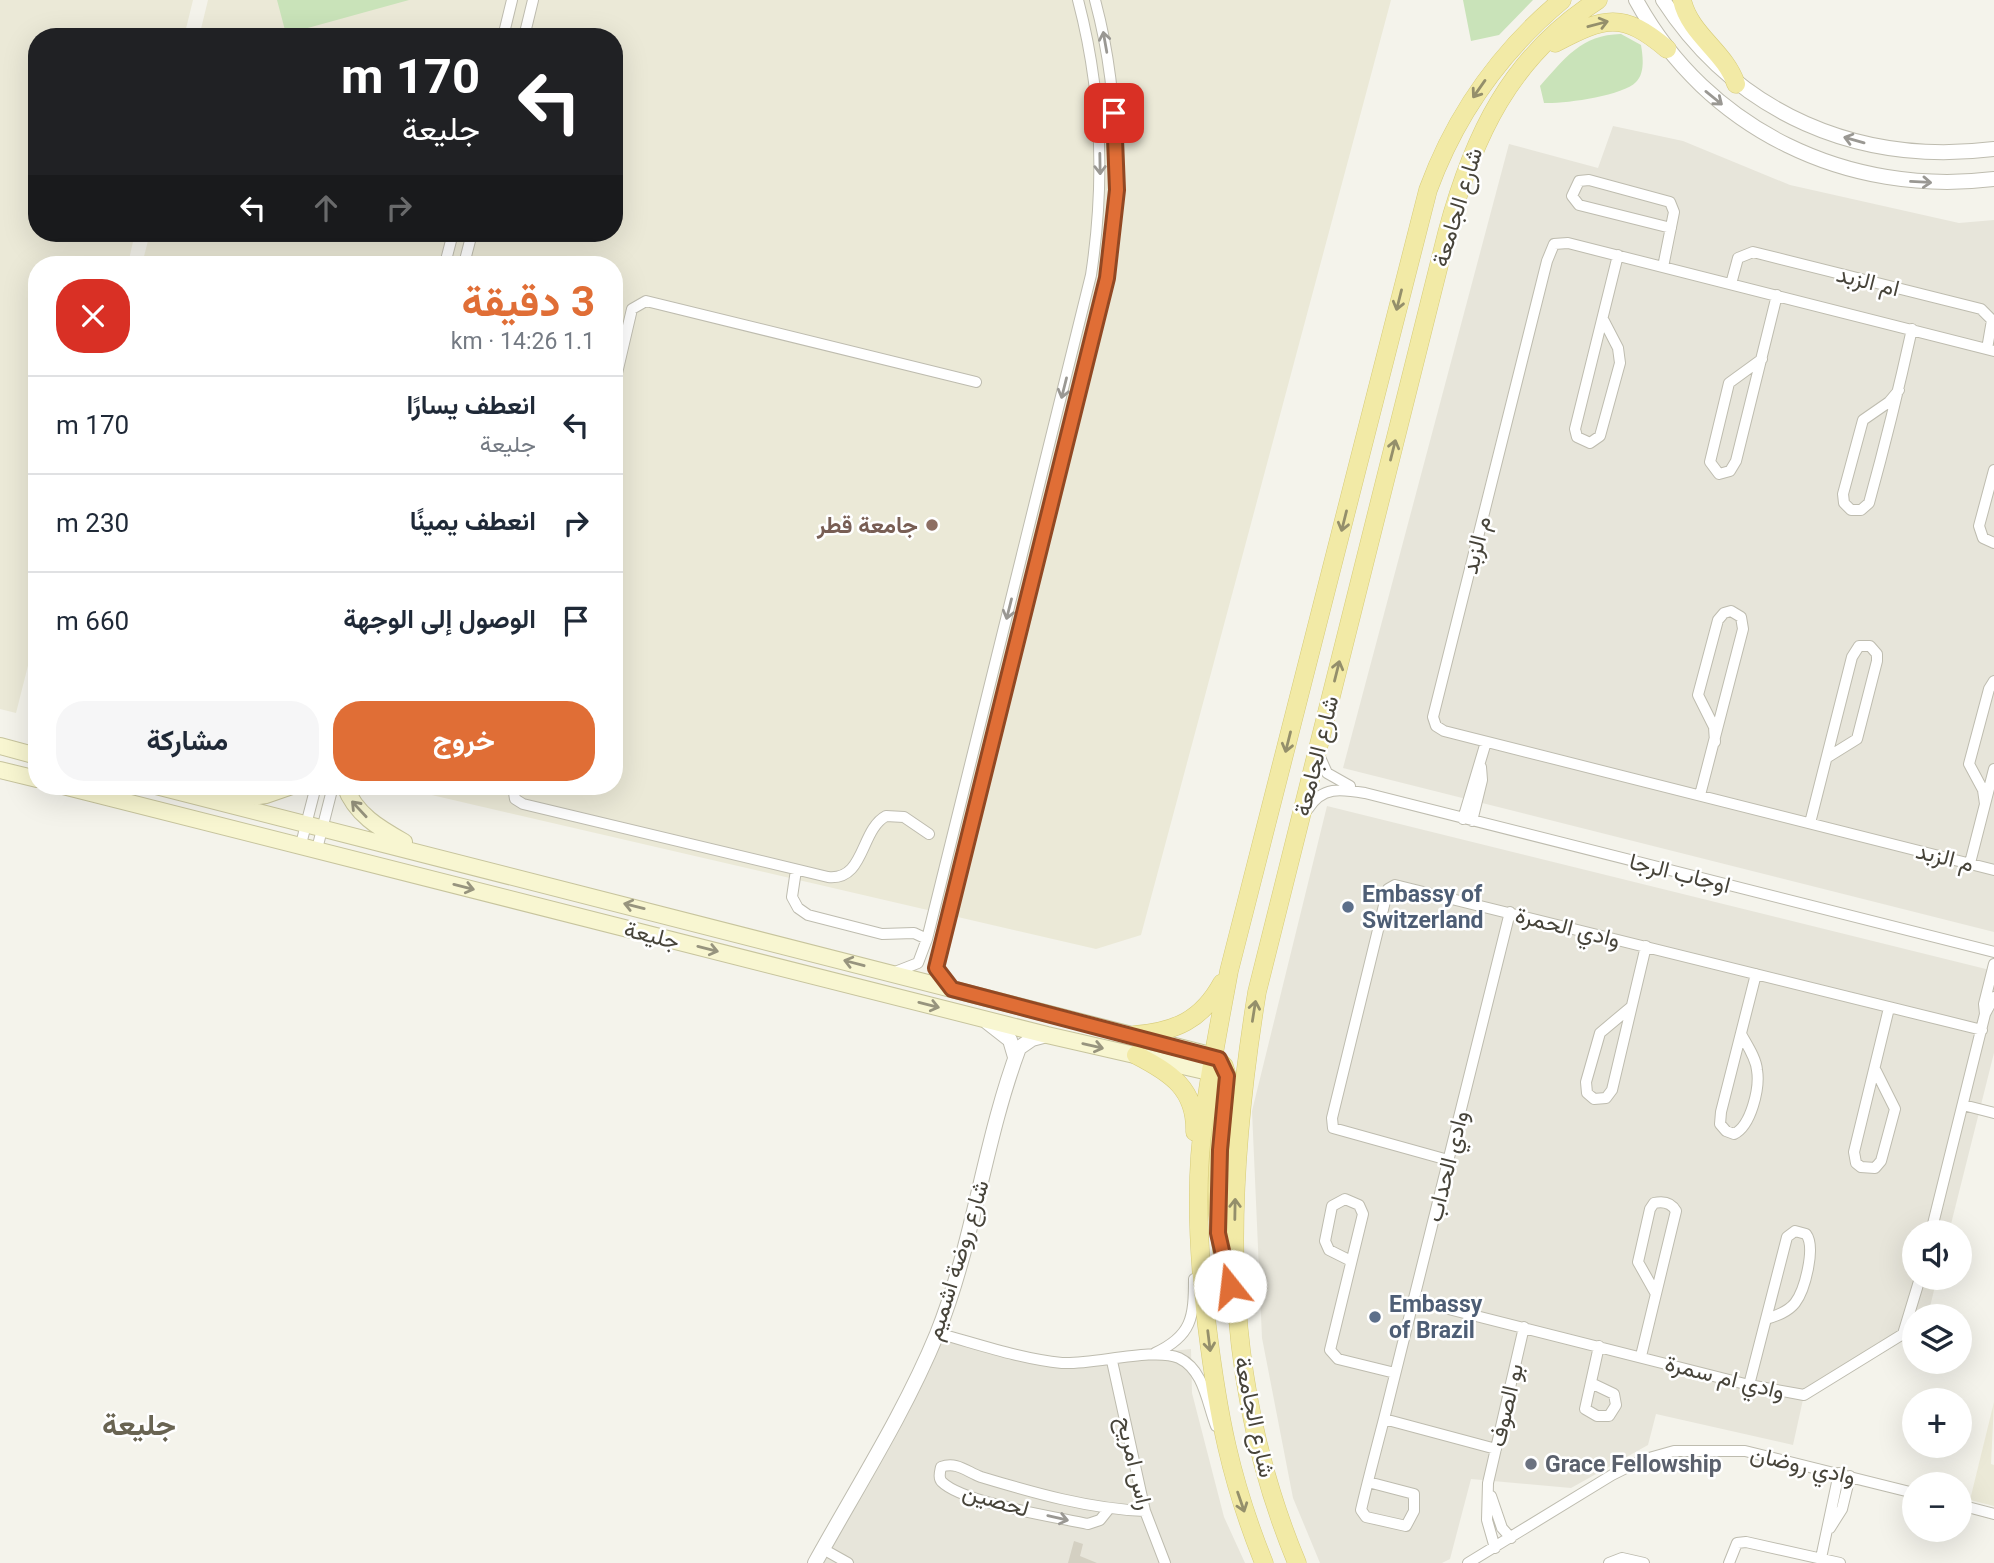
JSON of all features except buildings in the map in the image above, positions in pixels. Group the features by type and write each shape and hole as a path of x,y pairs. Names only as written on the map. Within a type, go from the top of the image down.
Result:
{"main road":[{"path":"1523,37 1527,25 1546,0"},
{"name":"شارع الجامعة","path":"1297,1563 1261,1455 1240,1363 1235,1301 1236,1146 1224,1071 1229,971 1428,190 1465,111 1485,81 1523,37 1562,0"},
{"name":"شارع الجامعة","path":"1264,1563 1239,1498 1223,1440 1212,1364 1198,1224 1200,1155 1224,1071 1257,992 1464,175 1493,108 1537,53 1564,26 1598,0"},
{"path":"1682,0 1688,19 1730,68 1736,84"},
{"path":"1537,53 1591,25 1612,21 1636,26 1667,49"},
{"path":"0,746 28,753"},
{"path":"0,770 28,776"},
{"path":"108,795 303,834"},
{"path":"136,795 512,884 529,879"},
{"path":"192,795 303,834"},
{"path":"212,800 262,795"},
{"path":"349,795 372,823 421,852"},
{"name":"جليعة","path":"320,838 421,852 890,972 1134,1035 1224,1071"},
{"name":"جليعة","path":"320,838 979,1018 1136,1055 1224,1071"},
{"path":"1134,1035 1174,1029 1198,1016 1212,1001 1229,971"},
{"path":"1136,1055 1165,1070 1188,1094 1194,1110 1196,1146 1200,1155"}],"street":[{"path":"505,28 512,0"},
{"path":"526,28 533,0"},
{"path":"890,972 914,966 927,939 1093,265 1100,190 1099,139 1090,50 1078,0"},
{"path":"952,989 936,968 1097,327 1109,268 1117,190 1116,139 1106,48 1095,0"},
{"path":"1636,0 1667,49 1698,84 1759,131 1806,155 1843,169 1907,181 1994,179"},
{"path":"1663,0 1685,33 1736,84 1820,130 1875,146 1935,153 1994,149"},
{"path":"507,21 517,16 523,28"},
{"path":"1663,267 1671,228 1674,208 1666,199 1585,179 1574,188 1572,196 1579,205 1671,228"},
{"name":"م الزبد","path":"1990,350 1618,255 1562,242 1554,244 1549,253 1433,717 1436,726 1444,731 1994,870"},
{"name":"ام الزبد","path":"1731,284 1738,258 1754,252 1981,309 1992,320 1990,350"},
{"path":"1604,321 1618,348 1620,363 1600,436 1590,443 1577,437 1574,429 1604,321 1618,255"},
{"path":"1762,359 1729,383 1711,455 1711,467 1719,474 1730,471 1736,461 1762,359 1777,295"},
{"path":"623,348 632,309 646,301 976,382"},
{"path":"1899,390 1889,402 1863,420 1843,494 1844,503 1852,510 1861,510 1869,503 1899,390 1912,329"},
{"path":"1994,470 1979,526 1983,538 1994,543"},
{"path":"1700,795 1715,742 1743,625 1738,614 1731,611 1724,613 1718,620 1699,691 1714,727 1715,742"},
{"path":"1810,823 1853,653 1858,646 1870,646 1877,654 1877,661 1860,732 1852,744 1828,757"},
{"path":"1985,804 1983,790 1969,764 1989,689 1994,681"},
{"name":"اوجاب الرجا","path":"1323,727 1319,754 1327,773 1365,793"},
{"path":"1467,820 1473,780 1481,764 1486,742"},
{"path":"1970,863 1994,769"},
{"name":"اوجاب الرجا","path":"1297,831 1311,804 1324,792 1345,789 1994,952"},
{"path":"303,834 314,795"},
{"path":"320,838 331,795"},
{"path":"513,795 520,803 828,877 844,875 853,868 877,823 886,816 904,817 929,834"},
{"path":"796,870 792,897 803,912 881,934 914,933 927,939"},
{"name":"وادي الحمرة","path":"1448,1160 1333,1128 1332,1118 1388,889 1403,884 1982,1030"},
{"name":"وادي الحداب","path":"1368,1482 1414,1494 1414,1511 1406,1526 1362,1515 1368,1482 1510,912"},
{"path":"931,924 937,928 945,928"},
{"path":"1631,1007 1600,1032 1586,1082 1587,1093 1594,1099 1606,1098 1612,1090 1646,946"},
{"path":"1934,1220 1982,1030 1984,1004 1994,964"},
{"path":"1741,1034 1758,1072 1749,1118 1742,1130 1734,1134 1726,1132 1720,1124 1741,1034 1756,974"},
{"path":"1985,1014 1994,997"},
{"path":"1875,1071 1895,1109 1881,1161 1875,1168 1867,1168 1856,1163 1854,1152 1889,1008"},
{"path":"979,1018 1010,1040 1015,1057"},
{"path":"1015,1057 1024,1043 1047,1035"},
{"name":"شارع روضة اشميم","path":"815,1563 906,1404 937,1333 958,1272 1015,1057"},
{"path":"1963,1105 1994,1113"},
{"path":"1351,1261 1329,1250 1325,1241 1332,1206 1345,1199 1359,1205 1363,1214 1331,1346 1332,1354 1338,1359 1395,1373"},
{"path":"1640,1356 1656,1294 1676,1211 1671,1204 1660,1201 1654,1203 1650,1209 1638,1262 1656,1294"},
{"path":"1153,1354 1179,1340 1188,1327 1194,1300 1195,1231 1198,1224"},
{"path":"1749,1385 1787,1237 1795,1231 1806,1234 1811,1247 1801,1293 1794,1304 1766,1319"},
{"name":"وادي ام سمرة","path":"1413,1300 1749,1385 1804,1395 1903,1334 1917,1290"},
{"name":"بو الصوف","path":"1495,1548 1487,1520 1488,1483 1524,1327"},
{"path":"937,1333 1061,1363 1112,1361 1153,1354 1179,1358 1196,1372 1223,1440"},
{"path":"1591,1383 1599,1346"},
{"name":"راس امريح","path":"1112,1361 1145,1511 1165,1563"},
{"path":"1384,1419 1496,1449"},
{"name":"وادي روضان","path":"1468,1563 1612,1475 1642,1460 1674,1451 1745,1451 1902,1490"},
{"name":"لحصين","path":"1108,1510 1100,1520 1088,1524 967,1496 942,1482 939,1475 941,1467 956,1465 978,1476 1108,1510 1145,1511"},
{"path":"1821,1558 1829,1531 1842,1509 1844,1474"},
{"name":"بو الصوف","path":"1488,1483 1493,1509 1511,1538"},
{"path":"1972,1508 1994,1514"},
{"path":"1729,1563 1737,1543 1746,1542 1840,1563"},
{"path":"823,1549 848,1563"},
{"path":"1609,1563 1622,1558 1644,1563"}],"shaded area":[{"path":"0,0 193,0 186,28 28,28 28,242 133,242 130,256 28,256 28,666 16,713 0,709"},
{"name":"جامعة قطر","path":"208,0 1391,0 1141,935 1096,949 432,795 623,795 623,256 144,256 148,242 623,242 623,28 201,28"},
{"path":"1613,126 1683,141 1790,185 1959,223 1994,220 1994,932 1343,768 1509,144 1598,168"},
{"path":"1327,806 1994,971 1994,1053 1952,1220 1902,1220 1902,1290 1934,1290 1931,1304 1902,1304 1902,1331 1804,1395 1793,1445 1656,1414 1648,1445 1571,1488 1471,1479 1450,1559 1442,1563 1320,1563 1293,1498 1262,1338 1252,1111"},
{"path":"937,1333 1061,1362 1191,1349 1192,1393 1224,1517 1245,1563 815,1563"},
{"path":"1994,1402 1991,1464 1994,1465 1994,1506 1972,1500"}],"green space":[{"path":"277,0 409,0 308,28 284,28"},
{"path":"1463,0 1533,0 1499,35 1471,41"},
{"path":"1621,34 1641,45 1642,70 1636,82 1606,95 1544,103 1540,86 1566,58 1595,39"}],"place":[{"name":"جامعة قطر","path":"932,525"},
{"name":"Embassy of Switzerland","path":"1348,907"},
{"name":"Embassy of Brazil","path":"1375,1317"},
{"name":"Grace Fellowship","path":"1531,1464"}],"district":[{"name":"جليعة","path":"139,1425"}],"route":[{"path":"1114,113 1117,190 1114,235 1097,327 936,968 942,980 952,989 1219,1059 1227,1076 1220,1150 1218,1233 1230,1286"}]}
